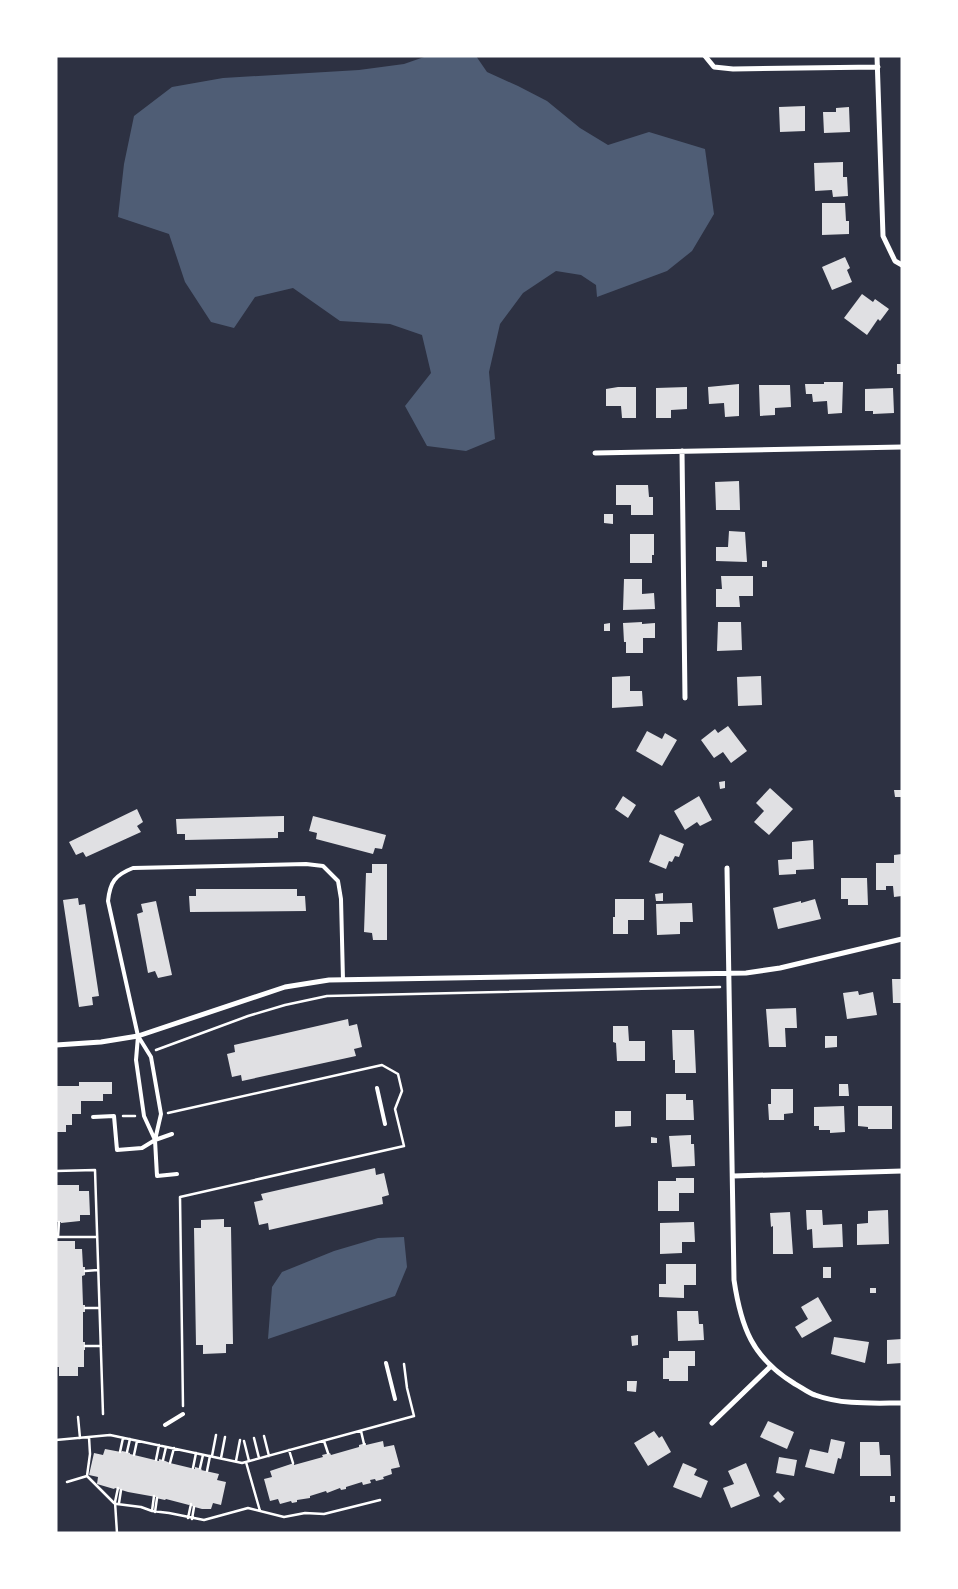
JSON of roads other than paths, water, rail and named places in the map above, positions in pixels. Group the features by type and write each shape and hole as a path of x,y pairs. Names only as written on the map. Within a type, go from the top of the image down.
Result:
{"street":[{"path":"705,56 714,67 733,69 878,67"},
{"path":"877,56 883,236 895,261 902,265"},
{"path":"595,453 902,447"},
{"path":"682,451 685,698"},
{"path":"727,868 734,1280 738,1309 751,1343 771,1366 788,1380 814,1395 868,1404 902,1403"},
{"path":"56,1045 101,1042 138,1036 285,987 343,980 729,973 780,968 902,939"},
{"path":"733,1176 902,1171"},
{"path":"712,1423 771,1366"}],"lane":[{"path":"155,1140 144,1116 136,1060 138,1036 108,901 109,890 121,873 133,868 306,864 323,866 338,881 341,899 343,980"},
{"path":"138,1036 151,1057 161,1114 155,1140 157,1176 177,1174"},
{"path":"377,1088 385,1124"},
{"path":"93,1117 114,1116 117,1150 142,1148 155,1140 172,1134"},
{"path":"386,1363 395,1399"},
{"path":"165,1425 183,1414"}],"water":[{"path":"427,56 476,56 487,72 547,101 580,128 608,145 649,132 705,149 714,214 692,251 667,271 597,297 596,285 581,275 556,271 523,293 500,324 489,372 495,439 466,451 427,446 405,406 431,373 422,335 390,324 340,321 293,288 255,297 234,328 211,322 185,282 169,234 118,217 124,164 134,116 172,87 223,78 359,70 404,64"},
{"path":"404,1237 407,1267 395,1296 268,1339 272,1287 282,1272 334,1251 378,1238"}]}
